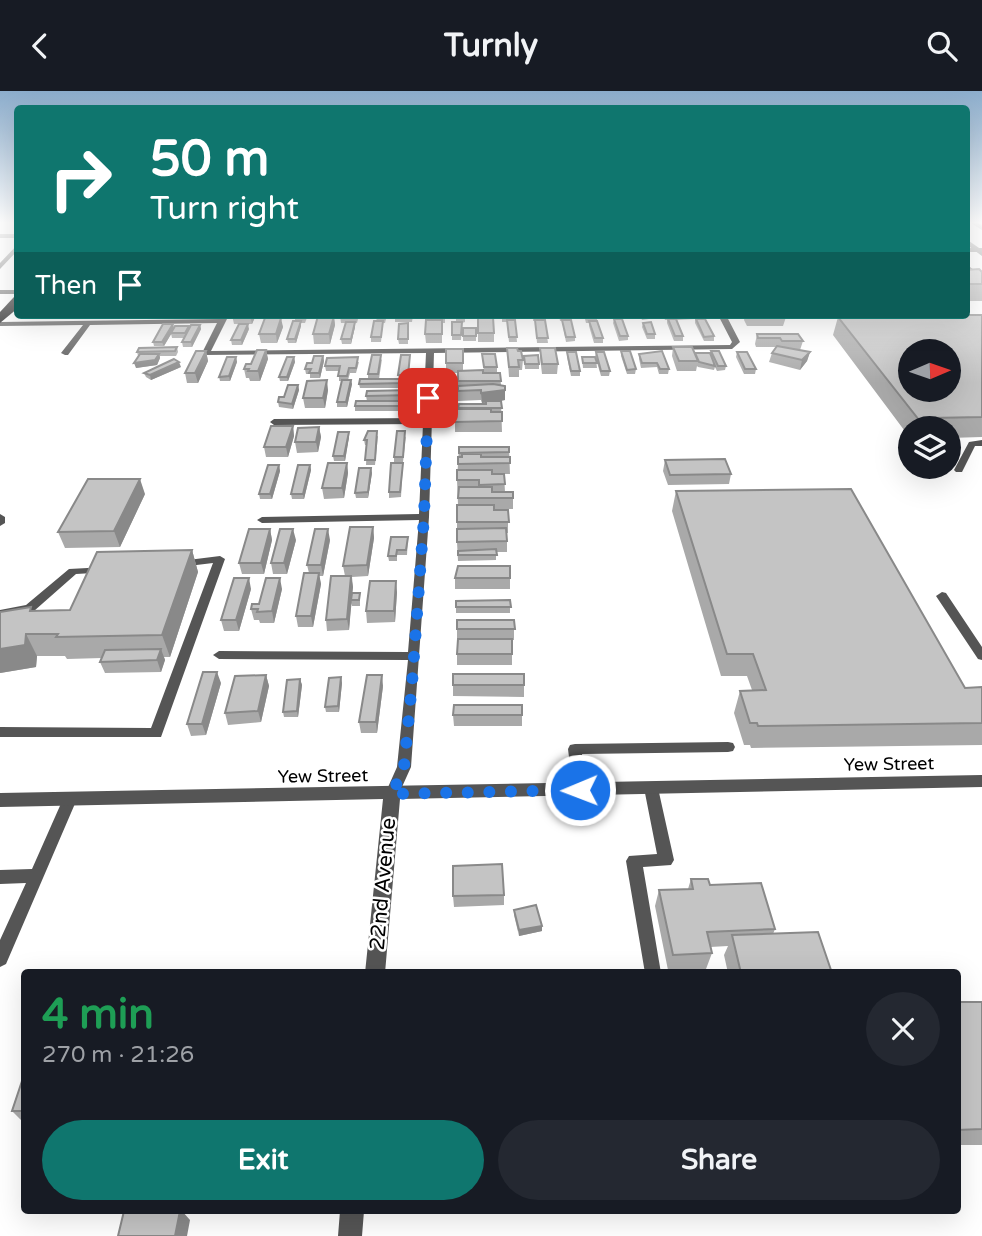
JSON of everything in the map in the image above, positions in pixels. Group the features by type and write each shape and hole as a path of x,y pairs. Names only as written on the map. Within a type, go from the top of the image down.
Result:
{"highway":[{"path":"0,321 14,304"}],"street":[{"name":"Yew Street","path":"0,800 982,781"},
{"name":"22nd Avenue","path":"375,969 392,794"},
{"path":"350,1236 352,1214"}],"lane":[{"path":"0,321 88,323 196,319"},
{"path":"223,319 206,353 732,347 736,342 724,319"},
{"path":"65,353 88,323"},
{"path":"392,794 404,767 414,656 424,517 430,351"},
{"path":"274,422 428,421"},
{"path":"961,464 972,444 982,443"},
{"path":"0,517 0,523"},
{"path":"262,520 424,517"},
{"path":"0,732 156,733 220,559 168,565"},
{"path":"0,614 30,608 73,571 116,571"},
{"path":"943,596 982,656"},
{"path":"219,655 414,656"},
{"path":"580,790 575,749 728,747"},
{"path":"652,789 666,860 634,861 652,969"},
{"path":"0,959 70,799"},
{"path":"0,877 36,876"}],"building":[{"path":"970,276 982,276 982,284 970,284"},
{"path":"970,315 982,315 982,417 916,416 906,403 961,403 961,339 898,339 898,393 840,319 970,319"},
{"path":"265,319 281,319 276,334 259,334"},
{"path":"317,319 333,319 329,334 313,334"},
{"path":"478,319 493,319 494,333 478,333"},
{"path":"614,319 622,319 628,336 620,336"},
{"path":"668,319 676,319 683,336 675,336"},
{"path":"696,319 705,319 714,336 704,337"},
{"path":"426,320 442,320 442,334 425,334"},
{"path":"507,320 515,320 517,337 509,337"},
{"path":"535,320 545,320 548,338 537,338"},
{"path":"562,320 571,320 575,337 566,337"},
{"path":"293,321 301,321 295,339 287,339"},
{"path":"374,321 383,321 381,337 371,337"},
{"path":"589,321 597,321 603,338 595,338"},
{"path":"346,322 355,322 351,339 341,339"},
{"path":"452,322 462,322 461,335 452,335"},
{"path":"651,322 655,334 647,334 643,323"},
{"path":"408,323 408,339 398,339 399,324"},
{"path":"163,324 173,324 162,342 153,342"},
{"path":"239,324 248,324 241,340 231,340"},
{"path":"191,325 200,325 191,342 182,342"},
{"path":"175,326 189,326 185,333 171,333"},
{"path":"463,328 476,328 476,336 463,336"},
{"path":"757,334 798,334 803,341 758,338"},
{"path":"777,346 810,352 802,360 772,353"},
{"path":"177,347 175,351 137,352 139,348"},
{"path":"673,347 692,347 698,361 679,361"},
{"path":"507,348 521,351 523,360 518,360 519,367 509,367"},
{"path":"540,348 555,348 558,364 542,364"},
{"path":"446,349 463,349 463,363 446,363"},
{"path":"257,350 266,350 258,371 244,369 246,364 251,364"},
{"path":"196,351 206,351 195,373 185,373"},
{"path":"621,351 630,351 636,369 627,370"},
{"path":"662,351 669,369 660,369 657,363 642,363 639,354"},
{"path":"711,351 719,351 726,366 718,366"},
{"path":"567,352 576,352 580,371 571,371"},
{"path":"596,352 604,352 610,371 601,371"},
{"path":"737,352 747,352 756,369 745,369"},
{"path":"695,353 710,353 715,366 699,362"},
{"path":"140,354 159,354 155,360 134,363"},
{"path":"482,354 495,354 497,367 484,367"},
{"path":"372,355 381,355 378,374 368,374"},
{"path":"401,355 410,355 408,375 398,375"},
{"path":"538,355 539,364 525,364 524,356"},
{"path":"314,356 323,356 319,373 309,373 311,369 305,369 307,363 312,363"},
{"path":"227,357 236,357 229,376 219,377"},
{"path":"287,357 294,357 287,377 279,377"},
{"path":"358,357 356,368 349,368 347,376 338,376 340,366 325,366 327,358"},
{"path":"582,357 595,357 597,363 583,363"},
{"path":"174,359 179,362 150,375 144,373"},
{"path":"483,370 483,373 500,373 501,381 458,381 458,371"},
{"path":"360,379 405,379 405,383 359,384"},
{"path":"327,380 323,398 303,398 307,381"},
{"path":"342,380 351,380 346,402 337,402"},
{"path":"288,385 298,385 292,404 278,402 279,397 284,397"},
{"path":"458,386 505,386 505,390 481,393 481,390 458,391"},
{"path":"413,390 413,395 366,396 367,391"},
{"path":"356,401 403,401 403,406 355,406"},
{"path":"486,401 501,401 502,408 458,408 459,404 486,404"},
{"path":"455,409 491,409 491,412 502,412 502,421 455,422"},
{"path":"271,426 293,426 286,447 264,447"},
{"path":"319,427 316,442 295,442 298,428"},
{"path":"368,431 377,431 375,460 365,460 367,440 364,440"},
{"path":"397,431 405,431 403,457 394,457"},
{"path":"338,432 349,432 344,456 333,456"},
{"path":"459,447 509,447 509,452 459,453"},
{"path":"462,454 510,457 510,463 458,464 458,457 462,457"},
{"path":"725,459 731,474 670,475 665,460"},
{"path":"328,463 347,463 342,488 322,488"},
{"path":"391,463 403,463 400,492 389,492"},
{"path":"268,465 279,465 270,494 259,494"},
{"path":"298,465 310,465 303,494 291,494"},
{"path":"359,468 371,468 368,492 355,493"},
{"path":"457,470 492,470 492,474 504,474 505,484 479,485 479,480 457,480"},
{"path":"88,479 140,479 114,531 58,532"},
{"path":"459,487 492,487 492,492 513,492 513,498 458,498"},
{"path":"851,489 965,688 982,687 982,723 758,726 757,723 750,723 740,691 766,690 753,654 727,654 676,491"},
{"path":"457,505 494,505 494,510 508,510 509,522 457,522"},
{"path":"350,527 373,527 367,565 343,566"},
{"path":"506,528 507,541 457,542 457,529"},
{"path":"249,529 270,529 261,563 239,563"},
{"path":"280,529 293,529 284,563 271,563"},
{"path":"315,529 328,529 321,565 307,565"},
{"path":"391,537 408,537 406,550 397,550 396,556 388,556"},
{"path":"496,549 497,555 458,555 458,551"},
{"path":"192,550 162,635 56,637 58,634 26,634 25,645 0,649 0,612 31,607 30,611 70,610 97,552"},
{"path":"458,566 510,566 510,578 455,578"},
{"path":"304,573 319,573 311,616 296,616"},
{"path":"331,576 351,576 347,619 326,620"},
{"path":"234,578 249,578 236,620 221,620"},
{"path":"266,578 280,578 272,611 257,612 258,609 251,609 252,604 259,604"},
{"path":"370,581 396,581 394,611 366,611"},
{"path":"352,593 360,593 359,600 351,600"},
{"path":"510,600 511,607 456,607 456,601"},
{"path":"457,620 514,620 515,629 457,629"},
{"path":"458,639 512,639 512,654 457,654"},
{"path":"161,649 157,660 100,662 105,650"},
{"path":"203,672 217,672 202,724 187,724"},
{"path":"453,674 524,674 524,685 453,685"},
{"path":"266,675 258,711 225,713 235,676"},
{"path":"367,675 382,675 376,722 359,722"},
{"path":"341,677 338,706 325,707 329,678"},
{"path":"300,679 297,711 283,712 287,680"},
{"path":"454,705 522,705 522,715 453,715"},
{"path":"502,864 504,895 453,896 453,866"},
{"path":"691,879 708,879 710,885 761,883 775,929 707,932 712,953 673,955 659,890 693,889"},
{"path":"536,905 542,926 519,930 514,910"},
{"path":"818,932 831,969 740,969 732,935"},
{"path":"961,1002 982,1002 982,1129 961,1130"},
{"path":"21,1084 21,1111 12,1111"},
{"path":"123,1214 179,1214 175,1236 118,1236"}],"route":[{"path":"428,398 424,517 412,684 404,767 392,794 580,790"}]}
